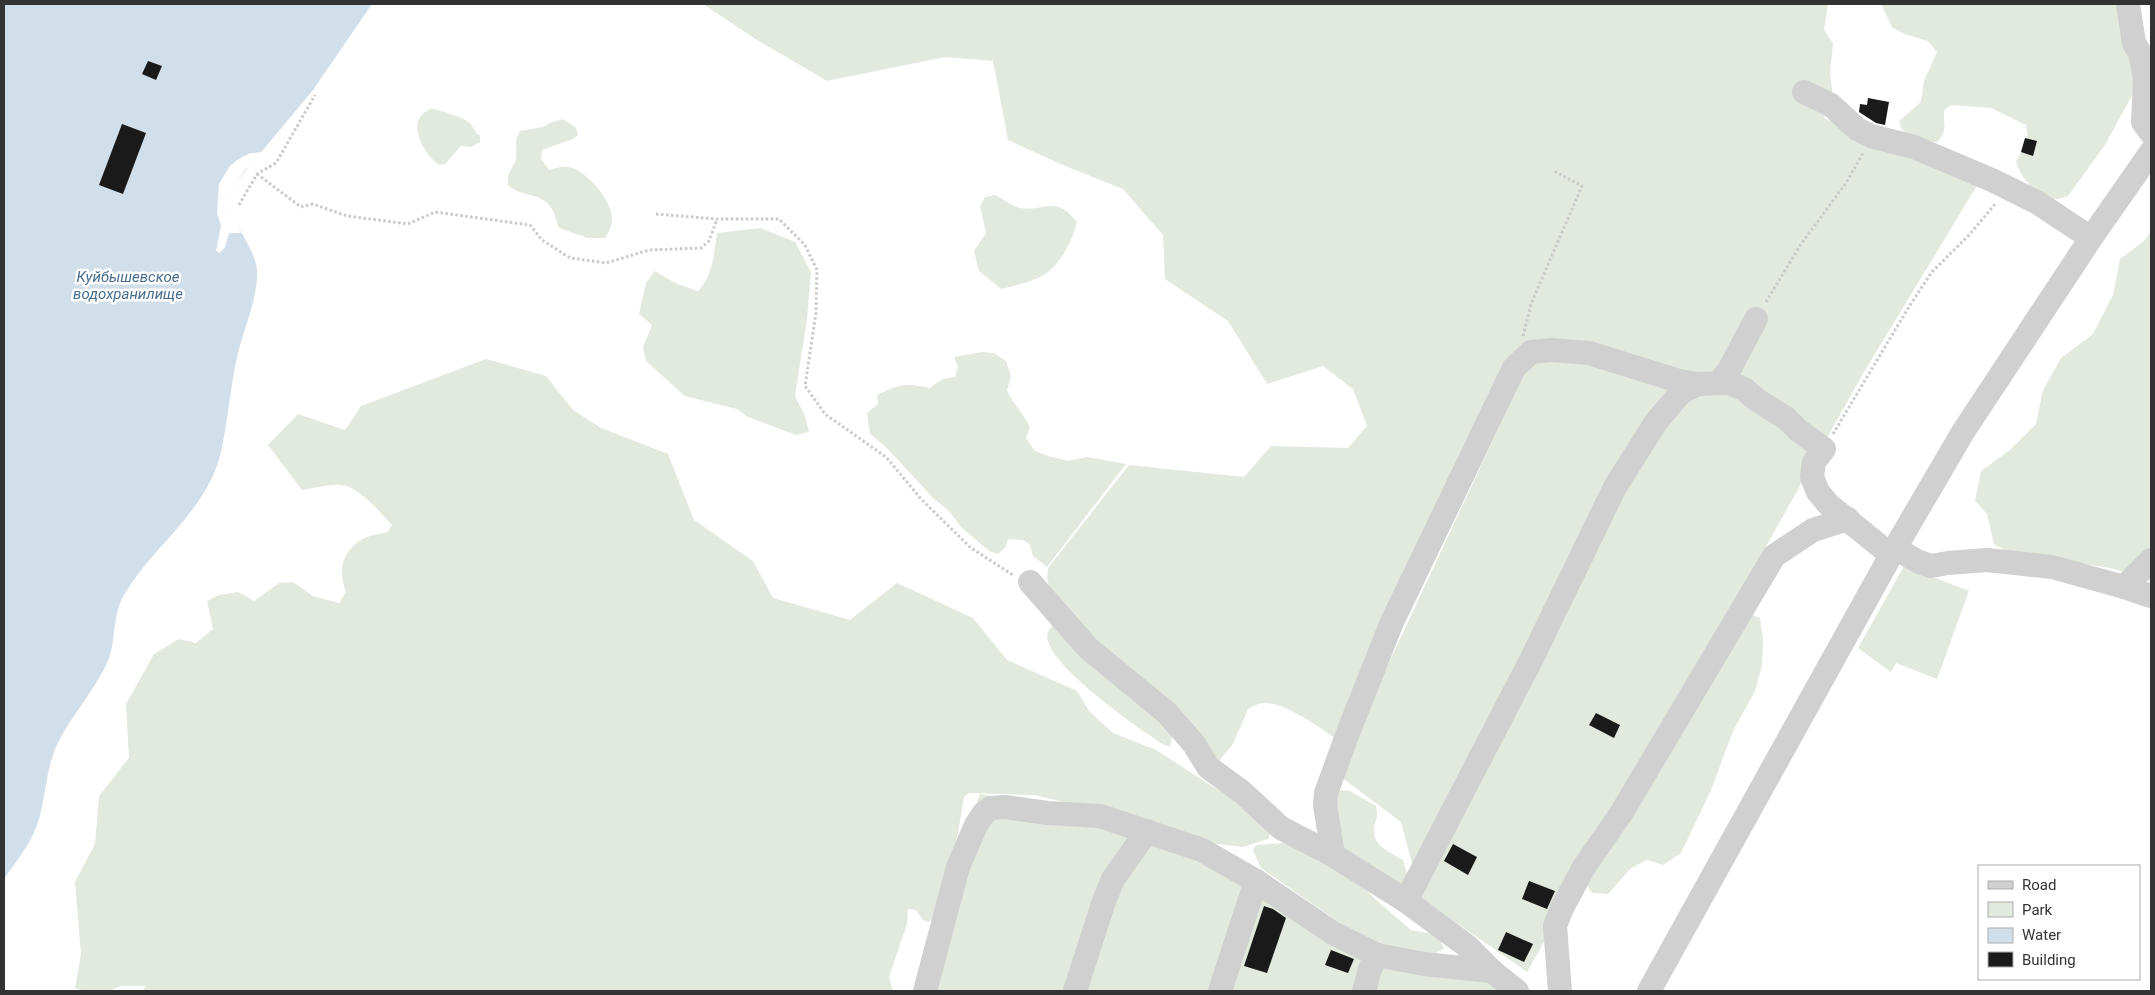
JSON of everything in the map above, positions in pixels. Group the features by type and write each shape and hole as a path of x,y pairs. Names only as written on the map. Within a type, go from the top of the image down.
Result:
{"street":[{"path":"2128,4 2134,43 2140,53 2145,80 2143,122 2151,133"},
{"path":"1804,92 1830,105 1851,125 1871,136 1914,147 1947,160 2038,203 2091,238"},
{"path":"1649,991 1893,552 1963,432 2091,238 2151,152"},
{"path":"1406,901 1531,660 1615,487 1656,422 1678,396 1709,384 1730,370 1756,319"},
{"path":"1333,856 1325,805 1326,793 1353,721 1392,622 1514,368 1531,352 1552,350 1589,353 1679,381 1709,384 1729,383 1744,389 1757,400 1786,418 1799,431 1824,450 1814,462 1812,477 1818,492 1829,505 1893,552 1931,566 1948,563 1995,561 2052,568 2151,596"},
{"path":"1560,991 1555,926 1562,908 1584,867 1622,812 1774,556 1813,530 1848,519"},
{"path":"2124,587 2151,560"},
{"path":"1030,582 1088,648 1167,713 1194,744 1208,767 1242,792 1281,828 1333,856 1406,901 1468,946 1492,971 1517,991"},
{"path":"925,991 958,867 976,825 984,813 991,808 1005,807 1048,813 1100,816 1147,831 1202,850 1256,881 1333,933 1377,955 1424,964 1492,971"},
{"path":"1075,991 1113,879 1147,831"},
{"path":"1220,991 1256,881"},
{"path":"1364,991 1370,969 1377,955"}],"path":[{"path":"240,205 257,174 276,163 315,95"},
{"path":"1756,319 1802,244 1846,183 1871,136"},
{"path":"1531,352 1522,336 1532,304 1582,186 1554,170"},
{"path":"257,174 301,207 313,204 364,220 408,224 435,212 530,225 542,240 570,258 606,262 649,250 701,248 709,241 717,219"},
{"path":"1824,450 1896,327 1931,273 1969,235 1999,198 2011,191"},
{"path":"656,214 717,219 779,219 805,245 818,270 816,313 805,386 825,414 886,457 922,500 971,548 1000,568 1030,582"}],"green space":[{"path":"703,4 1828,4 1824,30 1833,43 1830,73 1833,98 1824,118 1863,138 1981,179 1864,372 1527,972 1421,898 1401,822 1337,774 1536,348 1336,739 1290,710 1271,703 1263,703 1248,709 1233,744 1218,762 1092,646 1050,588 1047,579 1048,568 1129,465 1244,477 1271,446 1348,448 1367,426 1353,389 1323,366 1267,384 1228,321 1165,279 1163,235 1123,189 1065,166 1008,140 993,61 945,57 827,81 754,38"},
{"path":"1881,4 2117,4 2135,62 2136,88 2105,145 2068,196 2052,199 2034,190 2021,174 2016,162 2028,139 2026,125 1991,108 1952,105 1945,109 1944,129 1937,142 1919,140 1904,131 1899,121 1921,102 1924,81 1937,52 1928,41 1904,34 1892,27"},
{"path":"431,109 451,114 470,123 480,136 480,142 471,147 461,146 445,164 439,165 422,145 417,128 423,114"},
{"path":"563,119 576,128 578,135 573,139 542,150 541,159 549,170 569,167 583,174 598,188 611,212 611,225 605,238 588,238 559,228 553,211 546,202 535,196 513,189 508,185 509,174 516,159 516,142 520,131 543,127"},
{"path":"995,195 1020,208 1056,206 1069,214 1077,222 1064,254 1046,274 1034,280 1001,289 979,271 974,251 986,233 980,206 985,197"},
{"path":"761,228 795,242 811,272 807,319 795,396 805,416 809,432 796,435 748,417 737,409 685,396 646,361 643,347 652,325 639,314 646,283 655,271 677,284 698,291 710,271 717,233"},
{"path":"2151,231 2151,582 2115,569 2074,562 2020,559 1994,544 1987,514 1975,501 1981,471 2010,450 2036,424 2043,390 2061,358 2093,334 2113,295 2120,259 2144,241"},
{"path":"982,352 994,353 1006,361 1011,377 1007,390 1030,427 1026,438 1035,451 1068,461 1087,457 1126,464 1047,567 1033,556 1030,545 1023,540 1008,539 1005,548 998,554 989,551 961,527 949,511 933,498 886,447 870,434 867,413 878,404 877,395 903,386 914,385 930,388 942,379 955,377 958,367 954,357"},
{"path":"486,359 546,376 573,410 601,428 668,454 694,520 753,561 773,598 850,620 897,583 973,618 1007,660 1077,691 1089,711 1113,733 1156,750 1215,788 1247,805 1272,832 1268,839 1243,847 1195,841 1081,806 1034,795 969,793 964,797 958,833 937,914 929,922 923,920 916,910 908,909 907,924 889,977 893,991 143,991 145,986 121,986 109,991 85,991 75,988 81,954 75,882 95,844 99,796 129,758 126,704 154,654 179,639 196,643 213,629 207,601 219,595 238,592 254,601 279,583 293,582 313,596 339,603 346,592 342,570 345,557 349,551 364,538 388,532 392,525 369,501 348,487 332,485 302,490 268,445 298,414 345,430 361,406"},
{"path":"1904,566 1969,591 1937,679 1896,663 1891,672 1858,648"},
{"path":"1748,613 1760,618 1763,641 1762,666 1755,691 1733,731 1711,790 1681,853 1663,865 1647,860 1631,868 1608,894 1592,893 1588,887 1587,877"},
{"path":"1058,625 1144,699 1172,736 1170,746 1166,746 1119,713 1082,683 1066,667 1054,653 1047,639 1051,627"},
{"path":"1338,790 1350,791 1376,806 1377,814 1374,836 1388,852 1403,860 1408,877 1408,889 1342,853 1332,794"},
{"path":"980,794 1097,813 1199,844 1372,948 1463,970 1506,991 917,991 944,897"},
{"path":"1282,843 1321,855 1353,876 1376,900 1411,930 1438,935 1444,949 1429,956 1366,941 1261,868 1253,850 1256,845"}],"water":[{"name":"Куйбышевское водохранилище","path":"4,4 372,4 313,90 237,181 230,200 231,208 233,217 252,252 257,271 257,282 253,303 237,357 221,452 214,473 204,493 192,510 149,560 124,595 116,619 109,658 96,683 59,742 53,755 41,811 33,835 4,879"}],"pier":[{"path":"266,152 245,170 237,181 230,199 231,211 241,233 229,233 225,247 220,253 216,251 221,226 217,213 219,184 230,166 237,160 250,153"}],"building":[{"path":"148,61 162,66 156,80 142,74"},
{"path":"1868,98 1889,102 1885,125 1876,123 1859,112 1860,104 1867,105"},
{"path":"122,124 146,133 123,194 99,185"},
{"path":"2025,138 2037,141 2033,156 2021,152"},
{"path":"1596,713 1620,725 1614,738 1589,725"},
{"path":"1453,844 1477,857 1468,875 1444,861"},
{"path":"1529,881 1555,891 1547,909 1522,899"},
{"path":"1264,906 1273,909 1286,918 1267,973 1244,966"},
{"path":"1506,932 1533,944 1524,962 1498,950"},
{"path":"1331,950 1354,959 1348,973 1325,965"}]}
